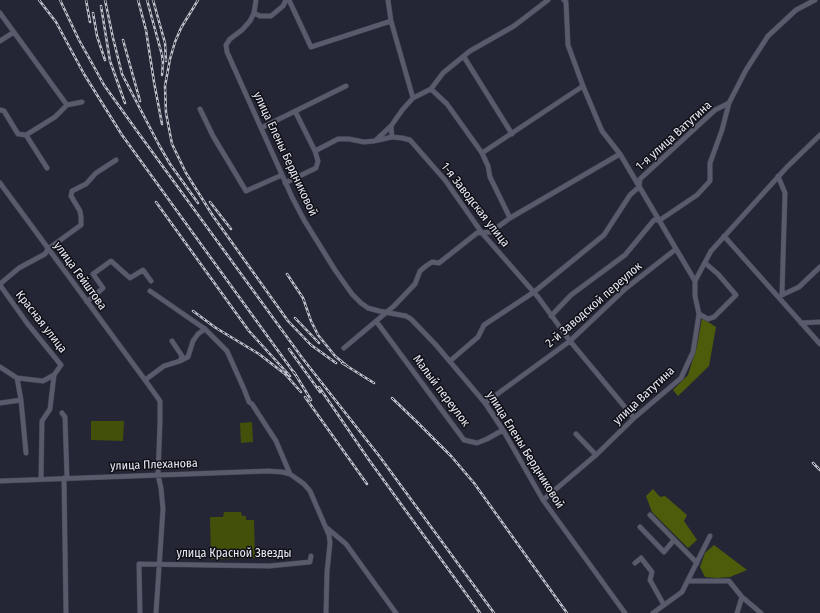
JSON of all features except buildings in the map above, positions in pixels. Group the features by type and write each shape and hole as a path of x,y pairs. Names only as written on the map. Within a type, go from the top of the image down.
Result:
{"street":[{"name":"улица Елены Бердниковой","path":"256,0 254,13 250,21 226,45 227,52 285,183 304,220 352,294 368,308 406,316 411,319 486,403 543,500 625,613"},
{"path":"254,13 260,16 271,16 283,6 287,0 311,47 391,21"},
{"path":"388,0 391,21 413,98"},
{"path":"374,142 391,126 413,98 431,89 443,73 470,51 514,26 548,0"},
{"path":"564,0 566,2 568,45 602,131 620,154 696,281"},
{"name":"1-я улица Ватутина","path":"450,361 478,337 484,325 534,292 604,235 612,220 630,195 639,187 640,179 715,110 729,103 746,70 768,36 796,10 815,0"},
{"path":"0,13 67,105"},
{"path":"0,42 14,32"},
{"path":"464,57 512,134"},
{"path":"261,128 346,86"},
{"path":"482,153 583,86"},
{"path":"431,89 447,104 482,153 488,166 490,177 510,218"},
{"path":"0,110 4,111 18,134 26,135 55,117 67,105 82,102"},
{"path":"551,316 571,296 625,255 654,220 660,220 697,195 710,181 710,163 722,130 729,103"},
{"path":"200,109 213,136 246,191 282,175"},
{"path":"285,183 316,168 318,161 315,151 295,111"},
{"path":"391,126 392,137"},
{"path":"26,135 47,168"},
{"name":"улица Ватутина","path":"543,500 596,455 634,418 681,378 693,352 698,314 695,296 696,281 711,251 778,176 820,135"},
{"name":"1-я Заводская улица","path":"315,151 338,139 374,142 392,137 410,140 445,180 482,233 534,292 570,341 634,418"},
{"path":"344,348 387,312 415,284 420,271 426,266 432,262 439,263 477,233 490,232 510,218 620,154"},
{"path":"0,285 19,268 46,254 48,249 81,225 80,211 72,196 72,192 86,184 96,173 116,160"},
{"path":"778,176 785,193 781,296"},
{"name":"улица Гейштова","path":"0,183 156,394 160,402 158,475"},
{"path":"724,236 781,296 801,323 820,344"},
{"name":"2-й Заводской переулок","path":"486,403 570,341 626,289 676,248"},
{"path":"87,302 103,288 93,274 111,261 130,278 143,270 151,281"},
{"path":"698,314 708,319 714,317 736,295 718,274 705,263"},
{"path":"781,296 799,286 820,267"},
{"name":"Красная улица","path":"0,285 27,323 61,365 54,375"},
{"path":"150,291 205,329 227,351 244,389 248,402 252,404 282,451 290,474"},
{"name":"Малый переулок","path":"376,321 464,440 477,442 487,439 503,430"},
{"path":"801,323 820,322"},
{"path":"145,380 164,366 188,357 193,341 198,334 205,329"},
{"path":"172,341 182,356 180,361"},
{"path":"0,367 17,378 43,380 54,375"},
{"path":"41,479 42,421 50,409 54,375"},
{"path":"17,378 21,400 26,453"},
{"path":"0,403 21,400"},
{"path":"62,413 65,417 66,613"},
{"path":"576,434 596,455"},
{"name":"улица Плеханова","path":"0,481 268,471 282,472 290,474 304,484 310,491 326,527"},
{"path":"156,613 163,509 158,475"},
{"path":"650,515 697,563"},
{"path":"326,527 330,542 327,572 326,613"},
{"path":"326,527 346,544 396,613"},
{"path":"640,527 664,552 674,540"},
{"path":"653,613 682,592 710,536"},
{"name":"улица Красной Звезды","path":"140,613 139,564 269,566 310,562 311,556"},
{"path":"634,563 641,558 652,572 650,580 664,605"},
{"path":"688,581 729,582 742,597 761,613"},
{"path":"736,613 742,597"}],"green space":[{"path":"702,318 716,327 709,366 678,396 673,390 688,375 697,346"},
{"path":"91,421 124,421 123,441 91,440"},
{"path":"252,422 253,442 241,443 240,423"},
{"path":"653,489 660,497 665,496 687,515 684,521 697,540 688,548 652,512 646,496"},
{"path":"224,512 241,512 242,516 246,516 246,520 254,520 255,558 211,559 210,517 223,517"},
{"path":"714,545 747,570 730,577 705,577 700,567 705,553"}],"railway":[{"path":"39,0 56,22 84,74 122,135 297,377"},
{"path":"60,0 79,40 104,85 303,359 380,457 494,613"},
{"path":"86,0 90,22"},
{"path":"105,0 122,74 170,164 198,203"},
{"path":"138,0 146,30 162,124"},
{"path":"147,0 162,55 162,75"},
{"path":"153,0 165,43 166,61"},
{"path":"198,0 181,28 175,42 165,86 166,113 172,144 186,173 213,216 288,321 311,345 336,363"},
{"path":"101,6 110,61 125,103"},
{"path":"93,13 97,36 105,60"},
{"path":"123,40 140,101"},
{"path":"156,202 249,331 290,376"},
{"path":"210,202 231,229"},
{"path":"287,274 303,298 311,321 318,335 335,356 347,366"},
{"path":"193,311 216,328 259,354 285,374 301,392"},
{"path":"295,318 319,343"},
{"path":"289,349 320,392"},
{"path":"342,363 374,383"},
{"path":"294,372 311,400"},
{"path":"319,387 369,460 480,613"},
{"path":"305,397 367,484"},
{"path":"392,398 451,456 474,483 567,613"},
{"path":"813,463 820,470"}]}
